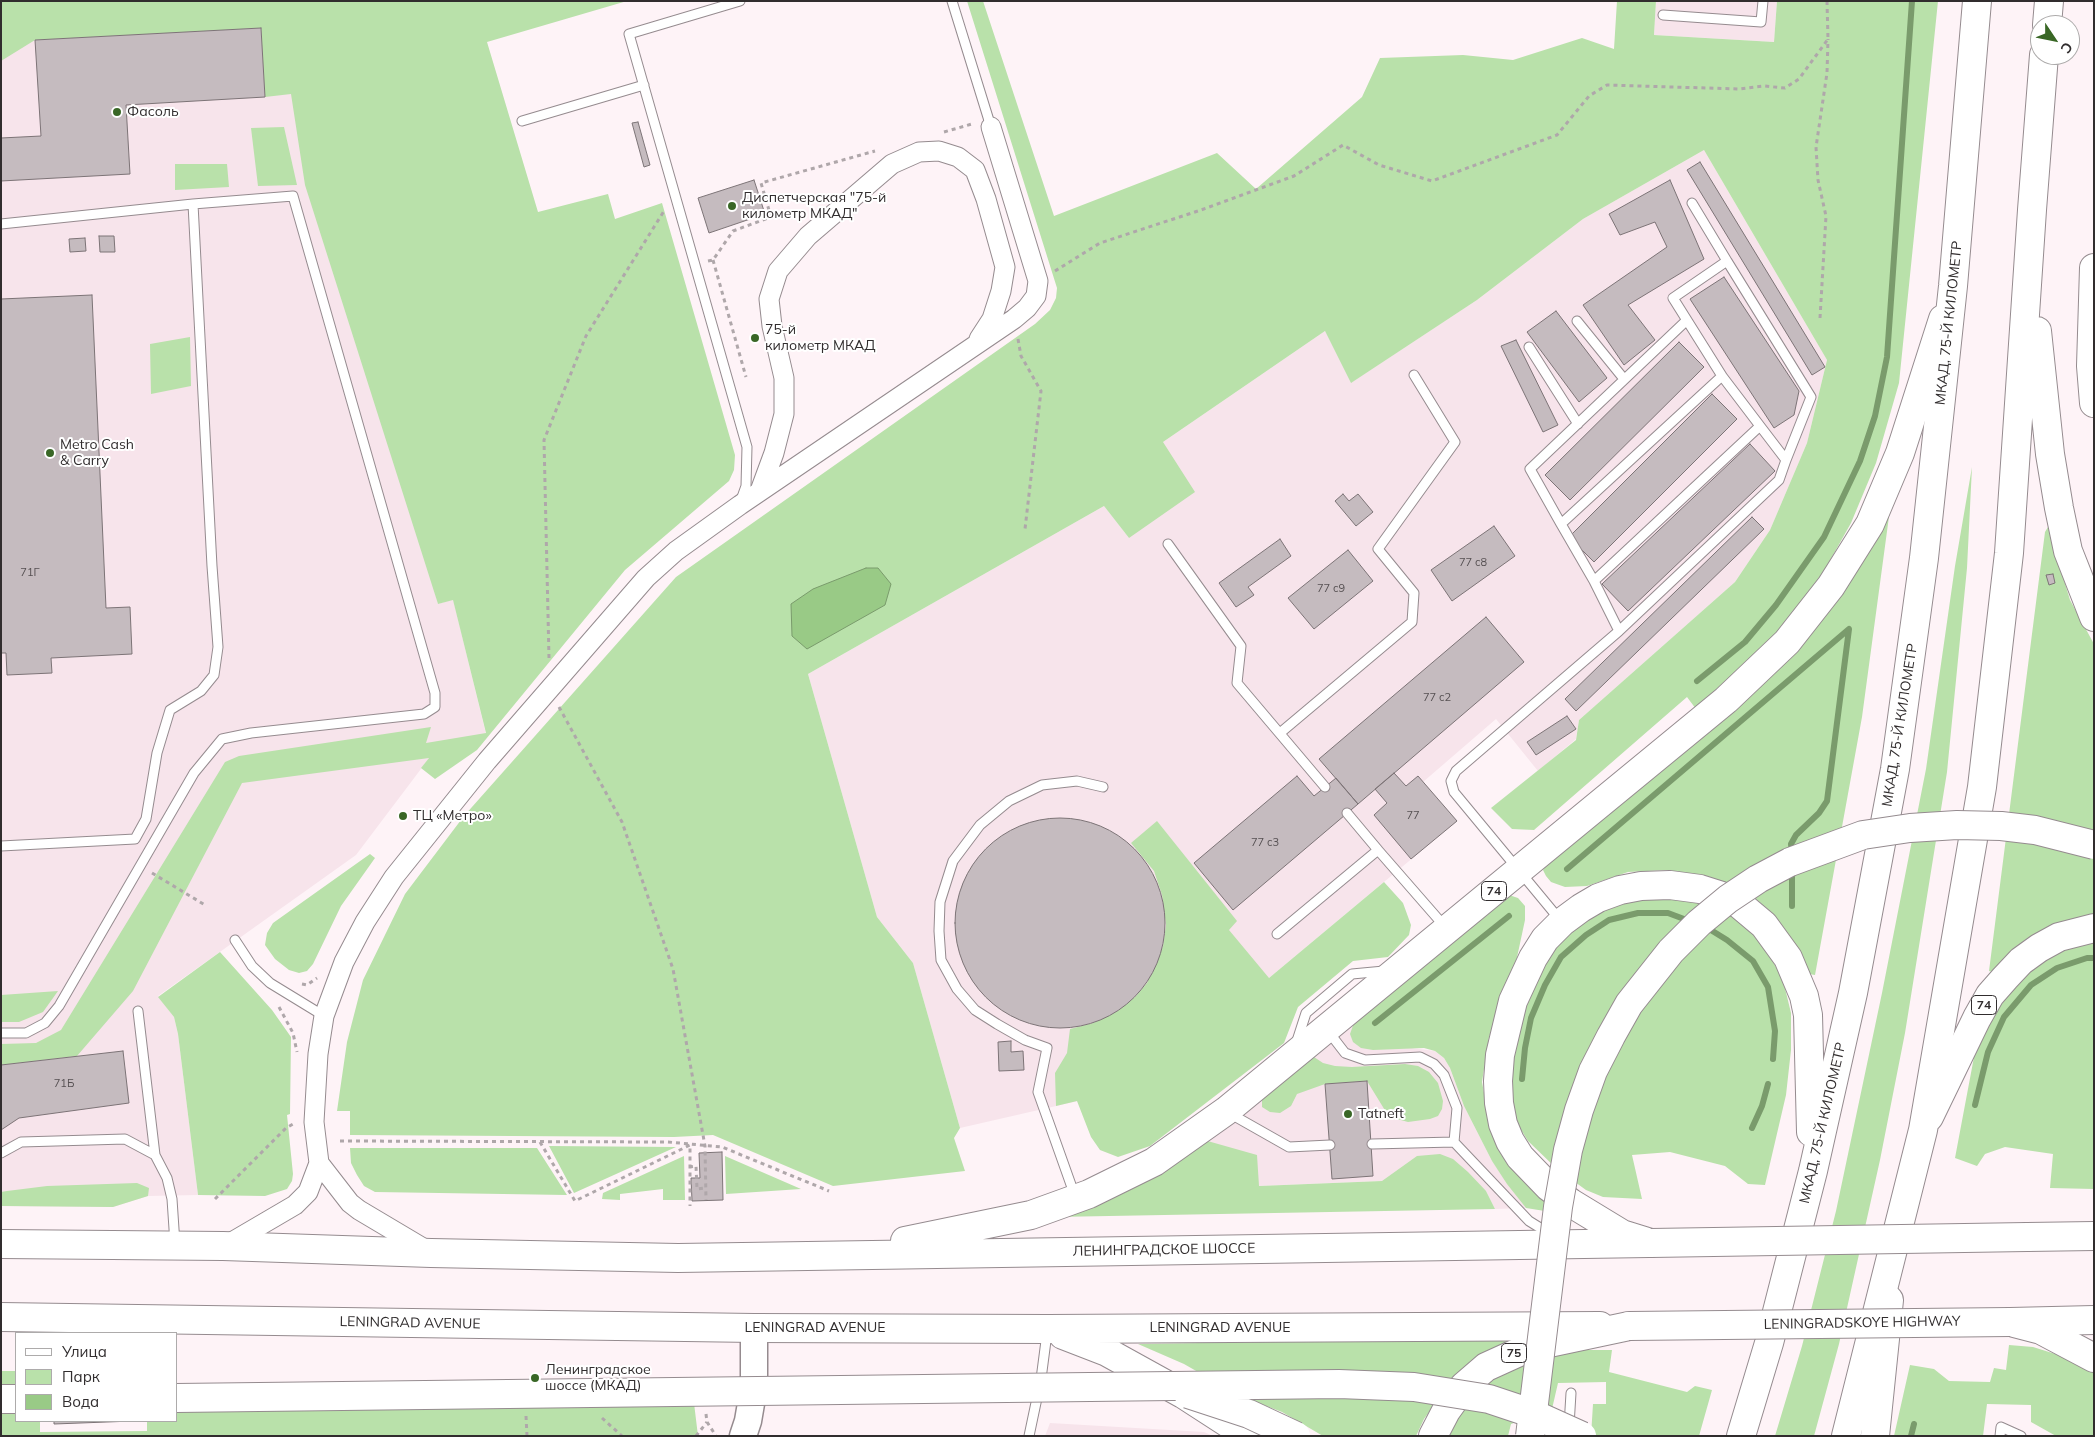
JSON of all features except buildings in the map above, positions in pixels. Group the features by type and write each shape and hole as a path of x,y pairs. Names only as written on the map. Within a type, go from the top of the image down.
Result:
{"main road":[{"name":"МКАД, 75-Й КИЛОМЕТР","path":"1741,1436 1769,1343 1813,1171 1853,993 1895,769 1924,558 1953,286 1977,1"},
{"path":"2048,15 2049,1"},
{"path":"1846,1436 1923,1130 1982,787 2009,553 2043,65"},
{"path":"2032,210 2038,354 2050,454 2068,551 2094,617"},
{"path":"2094,268 2091,366 2094,403"},
{"name":"74","path":"824,1255 940,1235 1031,1215 1076,1199 1154,1162 1226,1111 1726,700 1787,642 1831,586 1870,524 1900,453 1953,286"},
{"path":"1530,1436 1558,1207 1568,1150 1579,1110 1593,1071 1615,1028 1629,1004 1671,951 1699,923 1758,879 1790,862 1863,835 1910,828 1958,825 2001,826 2035,830 2094,845"},
{"path":"1813,1171 1808,1015 1799,983 1788,958 1764,925 1738,904 1719,895 1700,889 1670,885 1642,886 1620,890 1598,898 1562,922 1545,939 1533,958 1513,1001 1500,1055 1499,1103 1503,1124 1510,1141 1520,1157 1549,1188 1570,1204 1622,1234 1651,1243 2094,1236"},
{"name":"74","path":"1923,1130 1976,1018 1990,995 2021,961 2059,937 2094,928"},
{"path":"2027,1237 2094,1226"},
{"name":"ЛЕНИНГРАДСКОЕ ШОССЕ","path":"432,1253 678,1258 1651,1243"},
{"path":"1,1244 223,1246 432,1253"},
{"path":"1875,1436 1894,1249"},
{"name":"LENINGRAD AVENUE","path":"1,1317 754,1328 1048,1330 1629,1326"},
{"name":"LENINGRADSKOYE HIGHWAY","path":"1629,1326 2094,1320"},
{"path":"2010,1322 2040,1330 2094,1358"},
{"name":"75","path":"1433,1436 1446,1411 1464,1386 1486,1367 1530,1347 1629,1326"},
{"path":"1048,1330 1107,1352 1183,1394 1248,1436"},
{"path":"1724,1436 1769,1343"},
{"path":"178,1398 1338,1384 1414,1387 1490,1399 1532,1413 1582,1436"},
{"path":"1157,1387 1222,1404 1296,1436"},
{"path":"1,1399 15,1399"}],"street":[{"path":"223,1246 295,1205 308,1192 319,1163 314,1122 318,1054 324,1016 344,962 365,922 394,878 487,761 646,578 676,551 760,491 1014,319 1027,308 1036,296 1038,281 991,126"},
{"path":"760,491 774,453 784,414 784,378 772,326 769,299 778,272 808,236 892,164 919,152 939,151 958,157 975,170 986,199 1004,267 1001,291 992,319 976,345"},
{"path":"319,1163 354,1207 432,1253"},
{"path":"743,1436 748,1421 754,1386 754,1328"}],"lane":[{"path":"740,1 629,34 747,447 746,486 740,505"},
{"path":"952,1 991,126"},
{"path":"1663,15 1761,22 1763,1"},
{"path":"522,121 644,85"},
{"path":"1,224 193,204 293,196 435,693 435,706 424,714 251,733 222,739 194,774 59,1006 45,1023 26,1033 1,1034"},
{"path":"1562,922 1454,792 1451,782 1456,771 1619,631 1779,480 1811,396 1692,203"},
{"path":"1,846 135,839 146,819 157,753 170,710 201,691 214,675 218,648 212,574 193,204"},
{"path":"1727,261 1673,298 1722,376 1786,460"},
{"path":"1577,320 1624,380"},
{"path":"1619,631 1594,581 1530,469 1687,320"},
{"path":"1529,347 1578,424"},
{"path":"1280,733 1412,622 1414,592 1378,549 1455,442 1414,375"},
{"path":"1561,524 1722,376"},
{"path":"1594,581 1760,426"},
{"path":"1168,544 1241,646 1238,683 1325,787"},
{"path":"1076,1199 1038,1092 1047,1048 1025,1040 975,1010 957,988 941,960 940,902 953,861 980,826 1009,801 1042,785 1077,781 1103,787"},
{"path":"1347,813 1447,930"},
{"path":"1278,934 1378,850"},
{"path":"235,940 252,966 270,983 324,1016"},
{"path":"1291,1058 1306,1013 1352,974 1399,969"},
{"path":"138,1011 155,1155 167,1178 172,1199 175,1247"},
{"path":"1326,1029 1345,1053 1364,1060 1420,1057 1434,1064 1444,1075 1457,1108 1454,1142"},
{"path":"1226,1111 1289,1147 1330,1145"},
{"path":"1,1153 21,1142 125,1138 155,1155"},
{"path":"1372,1144 1454,1142 1529,1221 1567,1244"},
{"path":"1029,1436 1041,1379 1048,1330"},
{"path":"1569,1436 1571,1393"},
{"path":"2000,1436 2001,1426 2020,1436"}],"path":[{"path":"1820,318 1826,216 1818,180 1816,147 1827,73 1827,1"},
{"path":"1038,281 1100,242 1201,210 1294,176 1343,145 1378,165 1432,181 1557,134 1589,96 1607,85 1739,89 1764,86 1785,88 1799,79 1828,39"},
{"path":"669,204 586,336 544,440 550,690 622,822 673,969 705,1146 706,1200"},
{"path":"713,260 746,376"},
{"path":"1014,319 1021,356 1041,391 1025,529"},
{"path":"141,866 205,905"},
{"path":"215,1199 286,1128 298,1121"},
{"path":"340,1141 668,1142 722,1147 829,1191"},
{"path":"540,1142 575,1201 690,1145"},
{"path":"690,1145 690,1206"},
{"path":"689,1166 696,1166 697,1189 706,1188"},
{"path":"696,1436 707,1422"}],"shaded area":[{"path":"1,1 273,1 438,604 453,599 486,734 426,744 430,757 356,855 158,996 174,1017 178,1034 198,1195 148,1196 113,1207 1,1206"},
{"path":"1656,1 1777,1 1774,42 1654,35"},
{"path":"1704,150 1827,360 1807,443 1770,530 1735,582 1579,720 1576,739 1538,771 1496,719 1423,782 1457,821 1269,978 1078,1101 960,1128 913,963 877,917 808,674 1104,506 1129,538 1163,442 1325,331 1352,382 1477,300 1583,219"},
{"path":"1356,1017 1411,1048 1435,1051 1444,1058 1450,1068 1464,1106 1492,1161 1526,1208 1495,1209 1486,1191 1382,1181 1258,1186 1204,1140"},
{"path":"1050,1423 1204,1432 1213,1436 1045,1436"}],"green space":[{"path":"1,1 627,1 487,42 538,212 608,194 615,219 662,203 735,455 734,470 729,481 625,570 477,750 435,779 421,768 429,758 242,783 133,991 77,1056 1,1065 1,1044 36,1043 61,1030 225,762 239,756 431,727 426,743 486,733 453,600 438,604 305,185 291,94 265,97 261,28 35,40 1,61"},
{"path":"967,1 983,1 1054,216 1217,153 1256,189 1362,97 1380,58 1463,55 1513,60 1582,38 1614,49 1617,1 1656,1 1654,35 1774,42 1777,1 1938,1 1899,383 1876,463 1851,523 1819,580 1786,623 1738,672 1696,709 1687,697 1534,830 1512,829 1491,808 1576,740 1579,720 1735,582 1770,530 1807,443 1827,360 1704,150 1583,219 1477,300 1351,383 1325,331 1163,442 1195,492 1129,538 1104,506 808,674 877,917 913,963 960,1128 954,1138 965,1171 833,1186 713,1135 674,1137 350,1135 350,1111 337,1111 347,1042 363,980 405,894 464,816 676,577 1035,324 1050,310 1056,298 1057,288"},
{"path":"284,127 297,185 258,186 251,128"},
{"path":"175,164 227,164 229,187 175,190"},
{"path":"190,337 191,386 151,394 150,344"},
{"path":"1972,467 1967,568 1947,772 1905,1033 1880,1160 1839,1344 1814,1436 1775,1436 1802,1346 1836,1211 1882,993 1926,769 1955,566"},
{"path":"1890,509 1862,717 1815,975 1809,974 1773,915 1754,897 1710,877 1667,870 1628,872 1587,886 1565,887 1551,882 1543,870 1548,863 1656,776 1733,708"},
{"path":"2048,527 2070,600 2094,644 2094,916 2048,927 2016,948 1993,972 1989,971 2045,532"},
{"path":"1157,821 1237,921 1229,930 1269,978 1384,882 1403,903 1411,925 1409,935 1388,957 1353,961 1298,1007 1284,1043 1150,1146 1118,1157 1100,1150 1091,1137 1077,1101 1056,1106 1055,1073 1067,1053 1070,1029 1093,1023 1117,1011 1136,996 1147,983 1163,946 1166,925 1162,895 1154,871 1131,843"},
{"path":"370,854 375,858 341,906 313,964 307,971 299,973 289,970 275,959 265,945 267,933 273,923"},
{"path":"1509,895 1518,898 1525,906 1525,920 1516,962 1489,1037 1482,1082 1489,1120 1543,1194 1551,1212 1526,1208 1507,1184 1492,1161 1464,1106 1450,1068 1444,1058 1435,1051 1424,1048 1373,1050 1361,1048 1353,1042 1350,1034 1356,1017"},
{"path":"1664,896 1711,905 1733,917 1754,934 1770,956 1783,980 1791,1013 1791,1050 1786,1095 1765,1185 1748,1184 1725,1166 1670,1152 1632,1155 1642,1199 1603,1197 1586,1190 1557,1169 1528,1141 1515,1120 1508,1100 1511,1063 1521,1014 1542,963 1563,937 1588,917 1617,902"},
{"path":"2094,942 2094,1189 2050,1188 2053,1154 2005,1147 1985,1154 1977,1166 1955,1158 1974,1057 1993,1016 2014,986 2041,961 2066,949"},
{"path":"220,952 272,1010 291,1037 290,1114 287,1115 293,1174 292,1181 287,1189 265,1196 198,1195 178,1034 174,1017 158,997"},
{"path":"58,991 43,1012 19,1022 1,1022 1,995"},
{"path":"1314,1057 1323,1063 1335,1066 1405,1064 1418,1066 1429,1072 1438,1083 1443,1101 1442,1109 1438,1116 1430,1119 1408,1122 1397,1119 1386,1112 1367,1081 1325,1084 1297,1094 1291,1106 1280,1113 1270,1112 1262,1107 1262,1094 1305,1060"},
{"path":"1204,1140 1257,1155 1259,1186 1382,1181 1417,1156 1440,1154 1453,1159 1468,1172 1486,1191 1495,1209 1054,1217"},
{"path":"549,1146 676,1147 574,1193"},
{"path":"350,1148 537,1148 567,1195 375,1192 364,1186 357,1175 351,1163"},
{"path":"684,1156 685,1200 663,1200 663,1189 620,1194 620,1200 602,1199 603,1193"},
{"path":"725,1156 801,1189 726,1194"},
{"path":"137,1183 149,1188 148,1196 113,1207 1,1206 1,1192 47,1186"},
{"path":"1512,1338 1457,1373 1424,1419 1416,1436 1323,1436 1282,1412 1240,1396 1184,1364 1138,1344"},
{"path":"2009,1345 2033,1347 2065,1357 2094,1371 2094,1436 2056,1436 2031,1422 2031,1405 1987,1404 1983,1436 1894,1436 1910,1365 1934,1369 1949,1381 1990,1382 1994,1368 2006,1370"},
{"path":"1572,1350 1612,1350 1609,1372 1687,1392 1695,1386 1712,1390 1699,1436 1591,1436 1593,1404 1606,1404 1606,1382 1558,1383 1552,1409 1511,1424 1508,1436 1446,1436 1448,1427 1499,1370"},
{"path":"1,1371 15,1371 15,1422 40,1422 40,1432 147,1431 147,1422 178,1422 178,1412 694,1403 698,1436 1,1436"}],"water":[{"path":"866,568 878,568 891,584 885,605 807,649 792,636 791,604 813,589"}],"waterway":[{"path":"1697,681 1745,642 1776,605 1824,537 1860,461 1875,416 1887,357 1912,1"},
{"path":"1567,869 1849,629 1827,801 1819,813 1796,835 1791,844 1792,855"},
{"path":"1792,870 1792,906"},
{"path":"1522,1079 1525,1048 1531,1018 1545,985 1561,957 1586,935 1609,920 1638,913 1668,913 1692,922"},
{"path":"1375,1023 1509,916"},
{"path":"1706,927 1727,940 1753,961 1768,987 1775,1031 1773,1059"},
{"path":"1975,1105 1988,1052 2004,1017 2031,985 2057,968 2087,958 2094,958"},
{"path":"1752,1128 1762,1106 1768,1084"},
{"path":"1911,1436 1914,1424"}],"place":[{"name":"Фасоль","path":"117,112"},
{"name":"Диспетчерская \"75-й километр МКАД\"","path":"732,206"},
{"name":"75-й километр МКАД","path":"755,338"},
{"name":"Metro Cash & Carry","path":"50,453"},
{"name":"ТЦ «Метро»","path":"403,816"},
{"name":"Tatneft","path":"1348,1114"},
{"name":"Ленинградское шоссе (МКАД)","path":"535,1378"}]}
